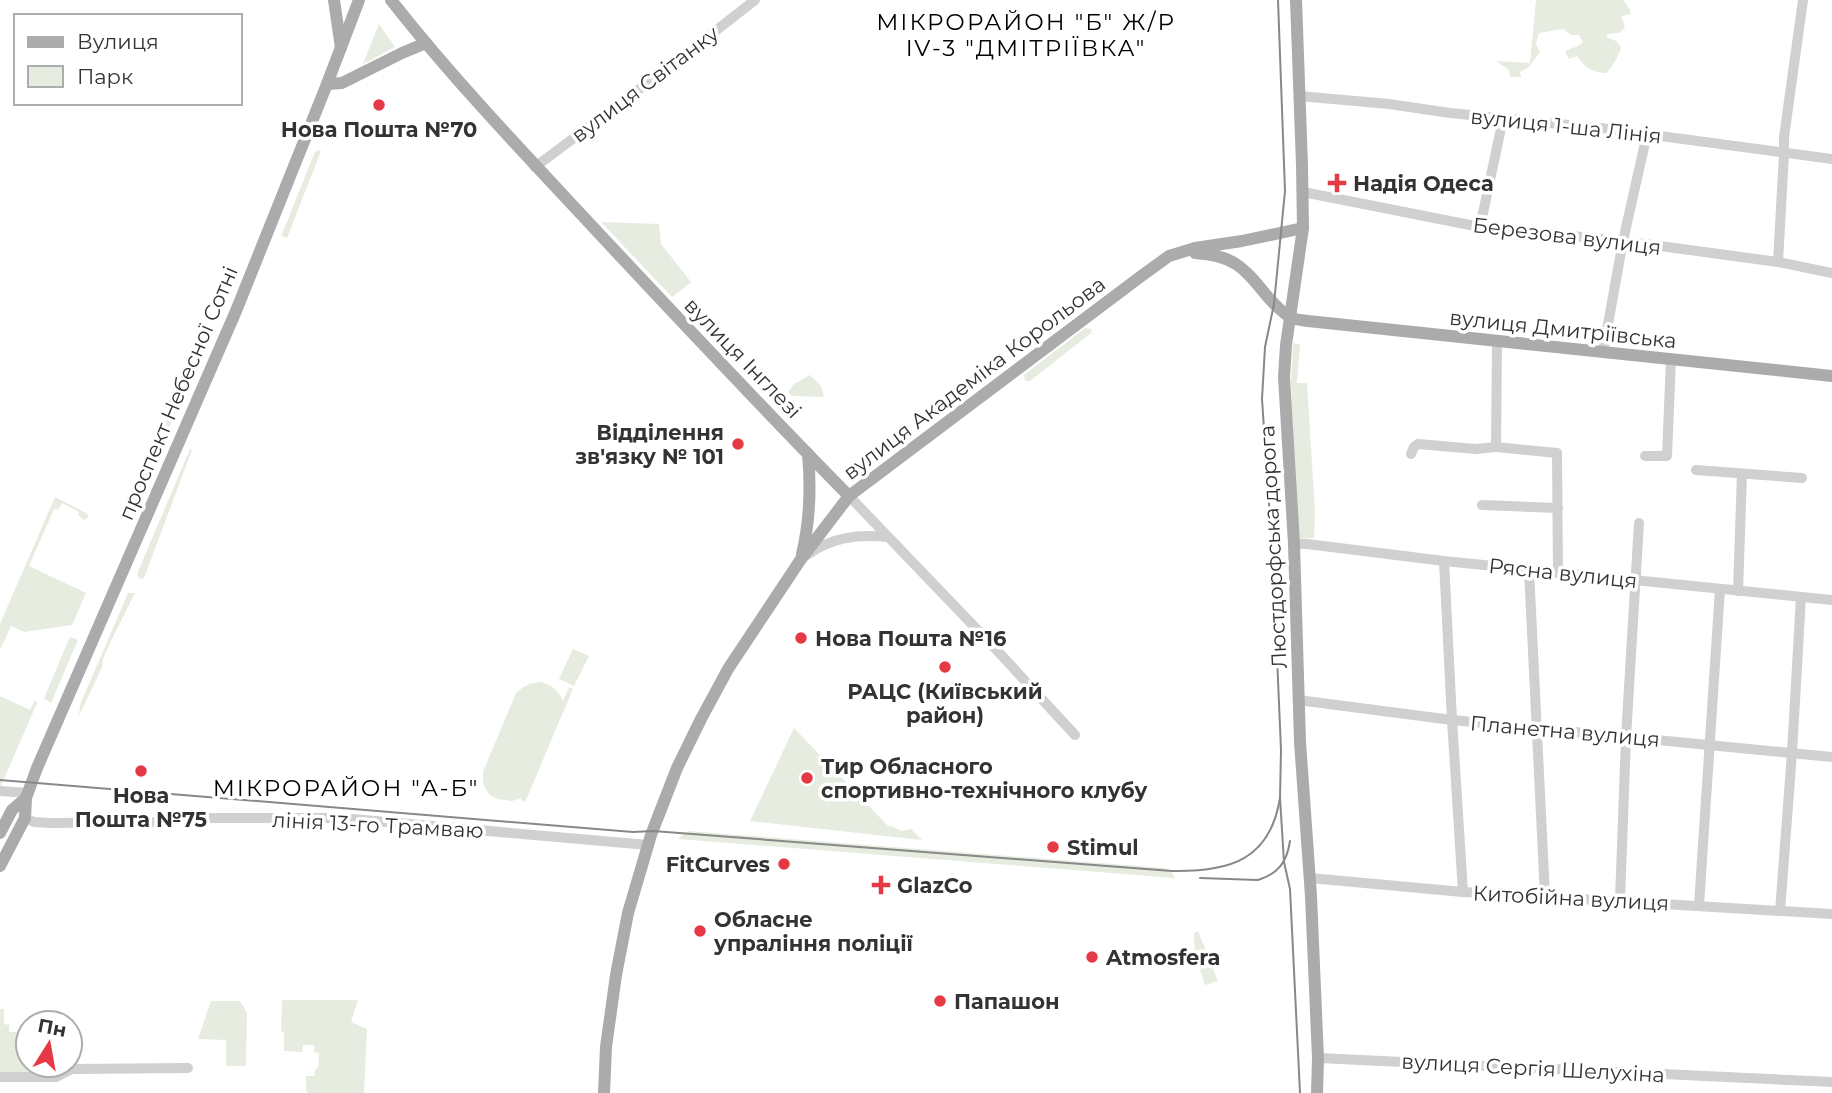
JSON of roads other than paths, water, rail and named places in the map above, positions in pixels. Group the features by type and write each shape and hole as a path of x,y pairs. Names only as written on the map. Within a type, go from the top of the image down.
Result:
{"main road":[{"path":"334,0 341,48"},
{"name":"проспект Небесної Сотні","path":"0,866 25,818 27,796 236,311 359,0"},
{"name":"вулиця Інглезі","path":"391,0 457,80 535,167 849,496"},
{"name":"Люстдорфська дорога","path":"1296,0 1303,228 1284,377 1294,544 1298,700 1310,878 1318,1058 1317,1093"},
{"path":"327,84 342,83 426,43"},
{"path":"1179,253 1303,228"},
{"path":"1242,242 1237,251 1241,267 1290,318"},
{"path":"1179,253 1222,256 1241,267"},
{"name":"вулиця Академіка Корольова","path":"604,1093 606,1047 616,975 628,913 648,845 677,768 724,676 801,559 849,496 1160,262 1179,253"},
{"name":"вулиця Дмитріївська","path":"1290,318 1832,376"},
{"path":"801,559 809,523 808,454"},
{"name":"проспект Небесної Сотні","path":"0,833 12,810 27,796"}],"street":[{"name":"вулиця Світанку","path":"535,167 755,0"},
{"path":"1778,262 1784,137 1803,0"},
{"name":"вулиця 1-ша Лінія","path":"1299,96 1647,134 1832,159"},
{"path":"1480,227 1503,118"},
{"path":"1603,352 1623,241 1647,134"},
{"name":"Березова вулиця","path":"1303,192 1480,227 1623,241 1778,262 1832,273"},
{"path":"1496,446 1497,342"},
{"path":"1645,456 1667,456 1671,359"},
{"path":"1411,454 1418,444 1476,449 1496,446 1557,453 1558,573"},
{"path":"1696,470 1802,478"},
{"path":"1738,591 1742,474"},
{"name":"вулиця Інглезі","path":"849,496 1075,735"},
{"path":"1482,505 1558,508"},
{"path":"1619,900 1639,523"},
{"path":"801,559 831,541 866,535 888,537"},
{"name":"Рясна вулиця","path":"1294,544 1832,600"},
{"path":"1444,561 1463,891"},
{"path":"1529,570 1545,896"},
{"path":"1699,905 1720,589"},
{"path":"1780,911 1801,597"},
{"name":"Планетна вулиця","path":"1298,700 1452,720 1832,757"},
{"path":"0,790 27,796"},
{"name":"лінія 13-го Трамваю","path":"25,818 34,822 341,818 648,845"},
{"name":"Китобійна вулиця","path":"1310,878 1463,891 1832,914"},
{"name":"вулиця Сергія Шелухіна","path":"1318,1058 1832,1083"},
{"path":"0,1077 56,1077 72,1069 188,1068"}],"tram line":[{"path":"1278,0 1285,191 1274,304 1265,347 1262,399 1273,563 1281,750 1280,798 1284,862 1290,889 1300,1093"},
{"path":"0,780 633,832 653,831 1172,871 1212,869 1244,858 1257,849 1267,836 1280,798"},
{"path":"1200,878 1258,880 1276,871 1287,855 1290,841"}],"place":[{"name":"Нова Пошта №70","path":"379,105"},
{"name":"Надія Одеса","path":"1337,183"},
{"name":"Відділення зв'язку № 101","path":"738,444"},
{"name":"Нова Пошта №16","path":"801,638"},
{"name":"РАЦС (Київський район)","path":"945,667"},
{"name":"Нова Пошта №75","path":"141,771"},
{"name":"Тир Обласного спортивно-технічного клубу","path":"807,778"},
{"name":"Stimul","path":"1053,847"},
{"name":"FitCurves","path":"784,864"},
{"name":"GlazCo","path":"881,885"},
{"name":"Обласне упраління поліції","path":"700,931"},
{"name":"Atmosfera","path":"1092,957"},
{"name":"Папашон","path":"940,1001"}],"district":[{"name":"МІКРОРАЙОН \"Б\" Ж/Р IV-3 \"ДМІТРІЇВКА\"","path":"1026,35"},
{"name":"МІКРОРАЙОН \"А-Б\"","path":"346,788"}]}
